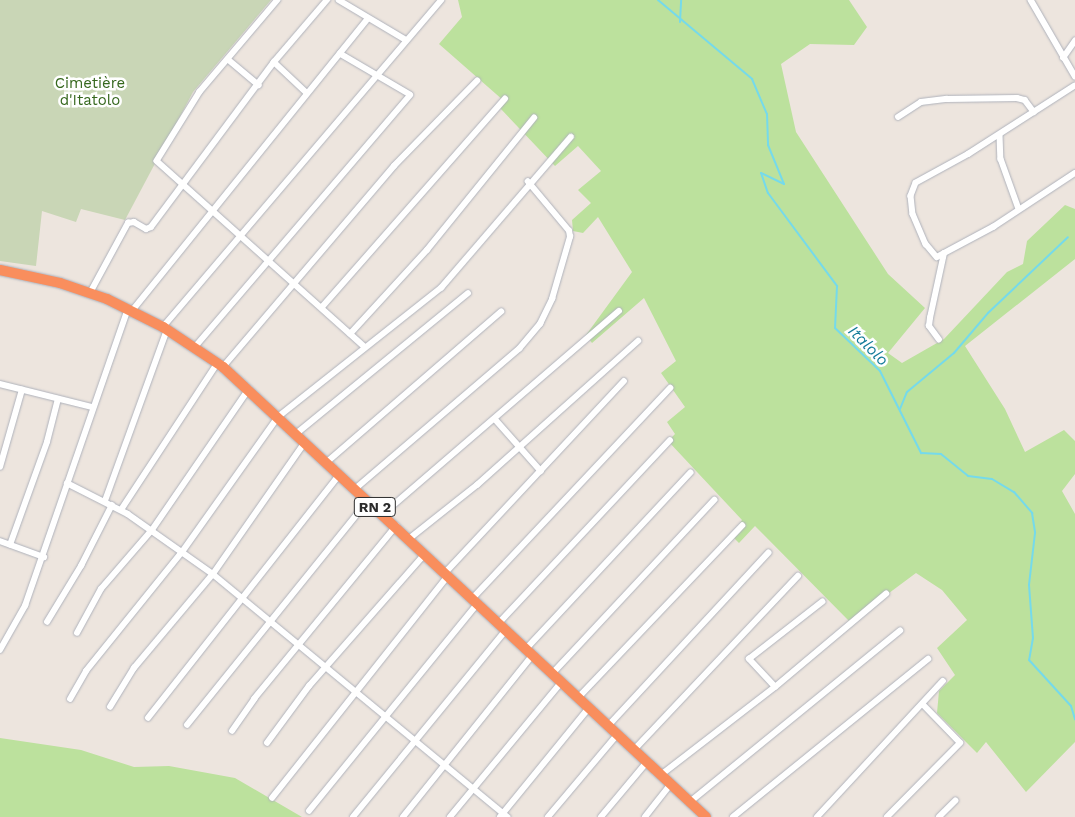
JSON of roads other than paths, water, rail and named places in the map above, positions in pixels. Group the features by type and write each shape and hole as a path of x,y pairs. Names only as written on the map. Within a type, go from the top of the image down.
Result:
{"highway":[{"name":"RN 2","path":"0,270 90,293 130,310 195,347 220,366 249,389 396,526 661,774 690,802 700,815"}],"street":[{"path":"278,0 200,92 158,154 158,164 365,347"},
{"path":"90,293 128,223 148,228 259,85 274,62 327,0"},
{"path":"339,0 406,40"},
{"path":"105,501 165,329 240,235 441,0"},
{"path":"1031,0 1075,76"},
{"path":"0,650 17,626 44,557 92,407 130,310 368,18"},
{"path":"1064,58 1075,41"},
{"path":"195,347 410,95 378,74 340,54"},
{"path":"229,60 259,85"},
{"path":"274,62 306,92"},
{"path":"121,510 220,366 296,285 394,166 477,81"},
{"path":"1075,86 912,189 913,214 934,257 1019,209 1075,173"},
{"path":"898,117 922,102 948,99 1018,98 1025,100 1034,112"},
{"path":"322,307 505,99"},
{"path":"350,334 427,250 534,118"},
{"path":"1000,135 1001,159 1019,209"},
{"path":"70,699 92,663 182,552 278,417 365,347 390,332 442,288 528,182 571,137"},
{"path":"355,489 519,350 540,324 552,299 570,238 569,231 528,182"},
{"path":"939,340 929,326 944,253"},
{"path":"296,434 468,294"},
{"path":"327,462 501,312"},
{"path":"383,514 496,420 619,312"},
{"path":"409,539 520,448 638,341"},
{"path":"272,798 358,693 447,575 624,381"},
{"path":"0,384 92,407"},
{"path":"309,811 475,601 670,388"},
{"path":"77,633 101,589 152,530 249,389"},
{"path":"0,467 22,390"},
{"path":"10,545 47,442 58,399"},
{"path":"496,420 541,471"},
{"path":"353,817 416,741 503,627 670,440"},
{"path":"110,707 134,668 212,574 305,442"},
{"path":"403,817 446,764 529,652 690,473"},
{"path":"148,718 240,596 340,474"},
{"path":"67,483 121,510 212,574 446,764 504,816 589,708"},
{"path":"552,674 714,500"},
{"path":"187,725 368,501"},
{"path":"46,622 81,566 112,505"},
{"path":"232,732 300,644 396,526"},
{"path":"578,698 742,526"},
{"path":"0,541 44,557"},
{"path":"608,726 768,553"},
{"path":"267,743 327,668 425,554"},
{"path":"634,750 798,576"},
{"path":"661,774 775,687 886,594"},
{"path":"775,687 749,659 822,602"},
{"path":"690,802 900,631"},
{"path":"733,817 928,659"},
{"path":"450,817 561,682"},
{"path":"817,817 884,741 943,682"},
{"path":"887,817 960,743 923,704"},
{"path":"548,817 617,734"},
{"path":"601,817 647,762"},
{"path":"645,817 671,784"},
{"path":"940,817 955,801"}],"waterway":[{"name":"Italolo","path":"658,0 752,79 767,114 768,145 784,184 761,173 768,193 837,286 835,328 880,371 921,453 941,454 968,476 992,479 1014,492 1032,513 1035,533 1029,585 1033,638 1029,660 1071,706 1075,719"},
{"path":"680,22 681,0"},
{"path":"900,409 907,392 954,353 988,313 1068,237"}],"park label":[{"name":"Cimetière d'Itatolo","path":"90,92"}]}
